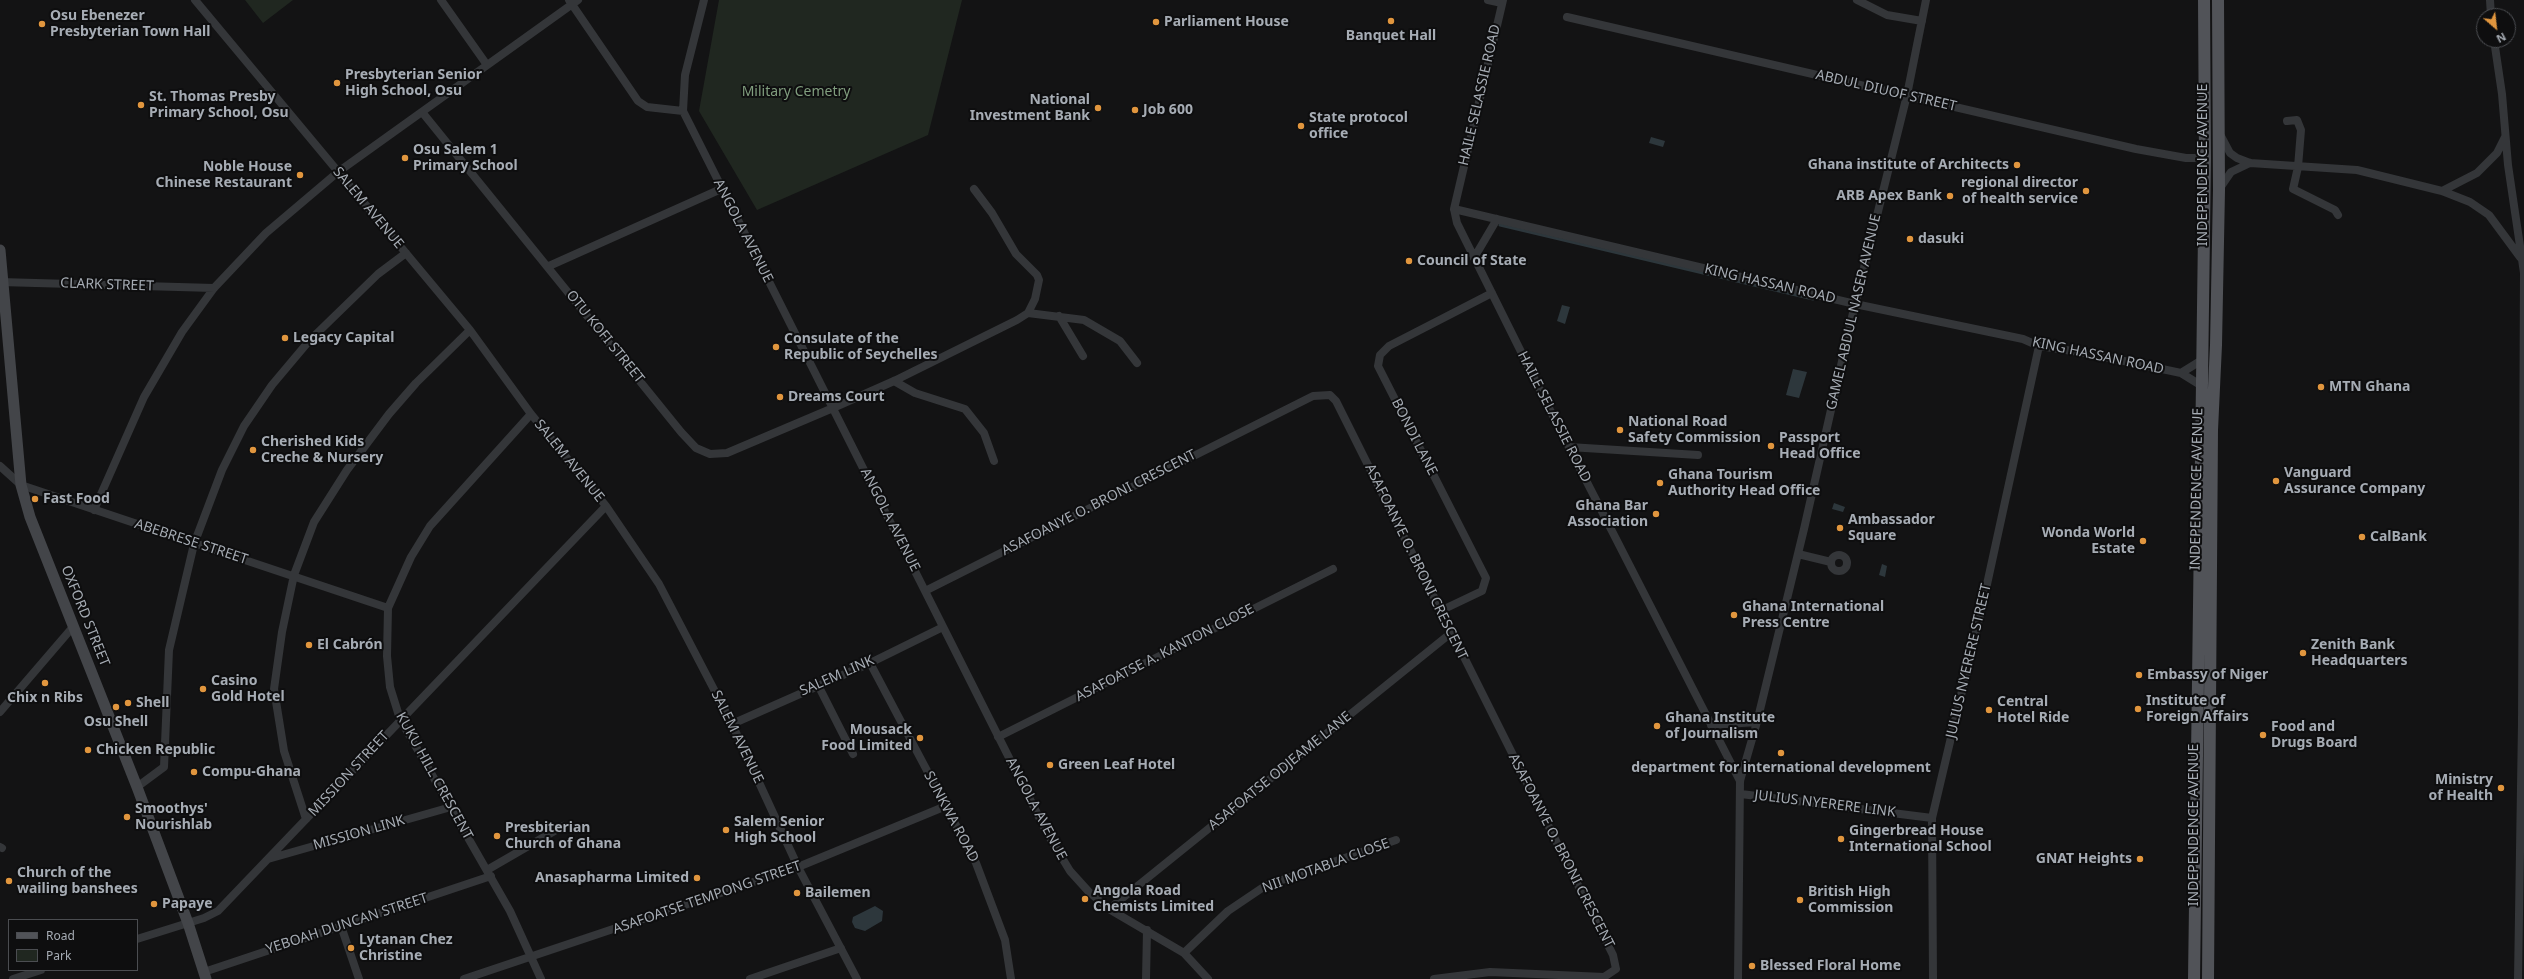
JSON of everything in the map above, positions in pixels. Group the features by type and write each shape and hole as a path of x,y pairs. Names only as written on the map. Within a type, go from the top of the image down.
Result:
{"main road":[{"name":"INDEPENDENCE AVENUE","path":"2194,979 2205,158 2204,0"},
{"name":"INDEPENDENCE AVENUE","path":"2208,979 2212,430 2216,345 2220,130 2218,0"},
{"name":"OXFORD STREET","path":"0,250 21,485 30,517 72,628 137,787 188,922 205,975"}],"street":[{"name":"SALEM AVENUE","path":"195,0 470,330 531,414 606,506 659,584 732,724 798,867 857,979"},
{"path":"441,0 487,65"},
{"name":"ANGOLA AVENUE","path":"704,0 685,75 683,111 998,737 1058,853 1089,892 1109,909 1184,953 1208,979"},
{"path":"1488,0 1502,2"},
{"path":"1857,0 1886,15 1922,21"},
{"name":"GAMEL ABDUL NASER AVENUE","path":"1738,979 1740,781 1757,722 1798,554 1855,304 1907,95 1926,0"},
{"path":"94,510 144,397 182,332 214,288 266,234 338,172 573,1 638,101 647,107 683,111"},
{"name":"HAILE SELASSIE ROAD","path":"1502,2 1454,209 1457,223 1569,447 1740,781"},
{"name":"ABDUL DIUOF STREET","path":"1567,17 2136,149 2186,158 2205,158"},
{"path":"2495,48 2524,273 2523,723 2518,979"},
{"name":"OTU KOFI STREET","path":"422,112 696,448 710,454 727,453 894,381 1018,320 1028,313"},
{"path":"2287,121 2294,119 2299,122 2298,166 2292,186 2295,192 2324,203 2335,210 2338,215"},
{"path":"2220,130 2225,147 2230,153 2250,163 2357,170 2442,191 2470,202 2489,215 2522,260"},
{"path":"2442,191 2477,173 2497,153 2506,137"},
{"path":"2219,190 2231,172 2250,163"},
{"path":"549,266 721,189"},
{"path":"974,189 992,213 1016,254 1037,275 1039,280 1035,299 1028,313 1084,320 1106,331 1120,341 1137,363"},
{"name":"KING HASSAN ROAD","path":"1454,209 1855,304 2023,339 2039,346 2086,353 2181,373 2202,386"},
{"path":"1474,258 1496,219"},
{"path":"137,787 164,767 169,650 194,544 222,470 240,432 272,385 309,341 378,274 406,253"},
{"name":"CLARK STREET","path":"2,282 214,288"},
{"name":"BONDI LANE","path":"1440,611 1482,591 1486,578 1378,366 1380,355 1389,346 1492,293"},
{"path":"1059,316 1083,356"},
{"path":"306,819 284,751 274,689 282,632 294,576 314,522 347,470 389,414 416,383 470,330"},
{"name":"JULIUS NYERERE STREET","path":"1933,979 1932,818 1984,598 2039,346"},
{"name":"KING HASSAN ROAD","path":"2181,373 2202,360"},
{"path":"894,381 915,393 965,409 984,433 994,461"},
{"name":"ASAFOANYE O. BRONI CRESCENT","path":"925,591 1313,396 1323,394 1330,395 1336,401 1451,633 1614,955 1616,969 1604,977 1542,977 1490,972 1434,979"},
{"name":"KUKU HILL CRESCENT","path":"531,414 430,526 410,557 388,608 387,656 390,687 400,719 489,873 533,957 541,979"},
{"path":"1569,447 1698,455"},
{"name":"ABEBRESE STREET","path":"0,466 21,485 388,608"},
{"name":"MISSION STREET","path":"138,939 204,918 218,911 400,719 606,506"},
{"path":"1798,554 1831,562"},
{"name":"ASAFOATSE A. KANTON CLOSE","path":"998,737 1332,569"},
{"name":"SALEM LINK","path":"732,724 870,662 942,627"},
{"path":"0,712 72,628"},
{"name":"ASAFOATSE ODJEAME LANE","path":"1109,909 1451,633"},
{"name":"SUNKWA ROAD","path":"870,662 976,863 1005,940 1011,979"},
{"path":"818,685 853,754"},
{"path":"1711,725 1757,722"},
{"name":"JULIUS NYERERE LINK","path":"1741,794 1932,818"},
{"name":"ASAFOATSE TEMPONG STREET","path":"464,979 798,867 946,806"},
{"name":"MISSION LINK","path":"267,860 451,807"},
{"name":"YEBOAH DUNCAN STREET","path":"205,975 489,873 563,826"},
{"name":"NII MOTABLA CLOSE","path":"1184,953 1228,911 1265,886 1396,840"},
{"path":"340,926 359,979"},
{"path":"1146,979 1147,930"},
{"path":"750,979 841,948"},
{"path":"13,979 38,971"}],"green space":[{"path":"245,0 293,0 263,23"},
{"name":"Military Cemetry","path":"719,0 962,0 928,135 757,210 699,111"}],"shaded area":[{"path":"1651,137 1665,141 1663,147 1649,143"},
{"path":"1562,305 1570,307 1565,324 1557,321"},
{"path":"1793,369 1807,372 1799,398 1786,395"},
{"path":"1834,503 1845,507 1843,512 1832,509"},
{"path":"1882,564 1887,566 1885,577 1879,575"},
{"path":"875,906 883,911 882,921 865,931 855,928 852,922 853,917"}],"waterway":[{"path":"1500,225 1813,299"}],"place":[{"name":"Banquet Hall","path":"1391,21"},
{"name":"Parliament House","path":"1156,22"},
{"name":"Osu Ebenezer Presbyterian Town Hall","path":"42,24"},
{"name":"Presbyterian Senior High School, Osu","path":"337,83"},
{"name":"St. Thomas Presby Primary School, Osu","path":"141,105"},
{"name":"National Investment Bank","path":"1098,108"},
{"name":"Job 600","path":"1135,110"},
{"name":"State protocol office","path":"1301,126"},
{"name":"Osu Salem 1 Primary School","path":"405,158"},
{"name":"Ghana institute of Architects","path":"2017,165"},
{"name":"Noble House Chinese Restaurant","path":"300,175"},
{"name":"regional director of health service","path":"2086,191"},
{"name":"ARB Apex Bank","path":"1950,196"},
{"name":"dasuki","path":"1910,239"},
{"name":"Council of State","path":"1409,261"},
{"name":"Legacy Capital","path":"285,338"},
{"name":"Consulate of the Republic of Seychelles","path":"776,347"},
{"name":"MTN Ghana","path":"2321,387"},
{"name":"Dreams Court","path":"780,397"},
{"name":"National Road Safety Commission","path":"1620,430"},
{"name":"Passport Head Office","path":"1771,446"},
{"name":"Cherished Kids Creche & Nursery","path":"253,450"},
{"name":"Vanguard Assurance Company","path":"2276,481"},
{"name":"Ghana Tourism Authority Head Office","path":"1660,483"},
{"name":"Fast Food","path":"35,499"},
{"name":"Ghana Bar Association","path":"1656,514"},
{"name":"Ambassador Square","path":"1840,528"},
{"name":"CalBank","path":"2362,537"},
{"name":"Wonda World Estate","path":"2143,541"},
{"name":"Ghana International Press Centre","path":"1734,615"},
{"name":"El Cabrón","path":"309,645"},
{"name":"Zenith Bank Headquarters","path":"2303,653"},
{"name":"Embassy of Niger","path":"2139,675"},
{"name":"Chix n Ribs","path":"45,683"},
{"name":"Casino Gold Hotel","path":"203,689"},
{"name":"Shell","path":"128,703"},
{"name":"Osu Shell","path":"116,707"},
{"name":"Institute of Foreign Affairs","path":"2138,709"},
{"name":"Central Hotel Ride","path":"1989,710"},
{"name":"Ghana Institute of Journalism","path":"1657,726"},
{"name":"Food and Drugs Board","path":"2263,735"},
{"name":"Mousack Food Limited","path":"920,738"},
{"name":"Chicken Republic","path":"88,750"},
{"name":"department for international development","path":"1781,753"},
{"name":"Green Leaf Hotel","path":"1050,765"},
{"name":"Compu-Ghana","path":"194,772"},
{"name":"Ministry of Health","path":"2501,788"},
{"name":"Smoothys' Nourishlab","path":"127,817"},
{"name":"Salem Senior High School","path":"726,830"},
{"name":"Presbiterian Church of Ghana","path":"497,836"},
{"name":"Gingerbread House International School","path":"1841,839"},
{"name":"GNAT Heights","path":"2140,859"},
{"name":"Anasapharma Limited","path":"697,878"},
{"name":"Church of the wailing banshees","path":"9,881"},
{"name":"Bailemen","path":"797,893"},
{"name":"Angola Road Chemists Limited","path":"1085,899"},
{"name":"British High Commission","path":"1800,900"},
{"name":"Papaye","path":"154,904"},
{"name":"Lytanan Chez Christine","path":"351,948"},
{"name":"Blessed Floral Home","path":"1752,966"}]}
